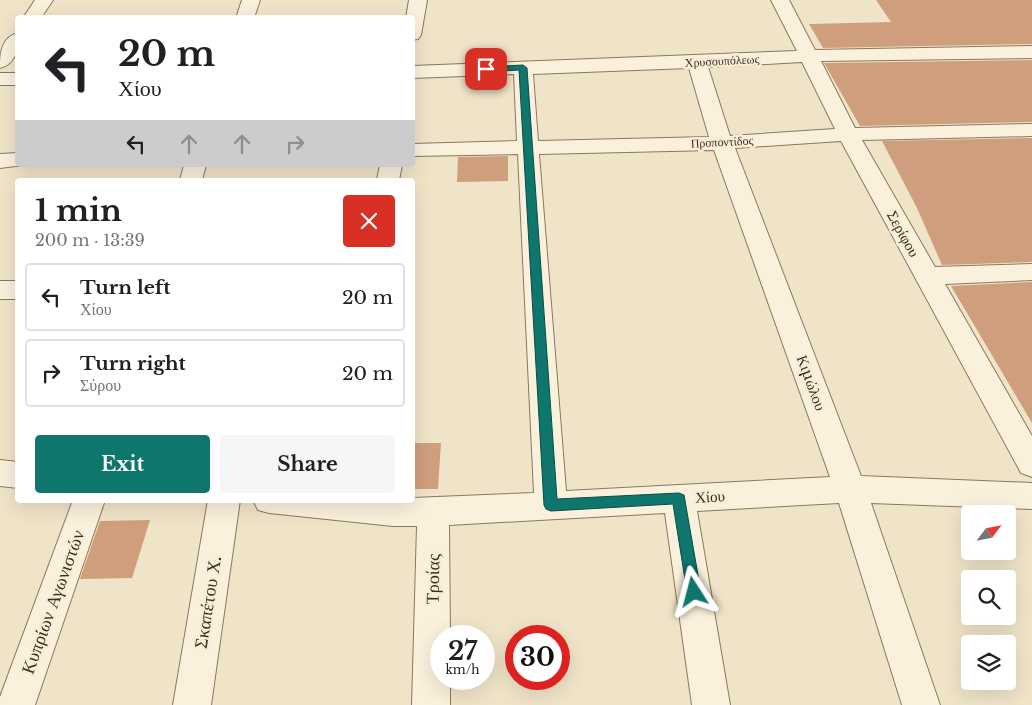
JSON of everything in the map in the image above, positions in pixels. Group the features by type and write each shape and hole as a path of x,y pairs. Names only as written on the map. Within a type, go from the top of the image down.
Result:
{"street":[{"path":"34,15 44,0"},
{"path":"246,15 251,0"},
{"path":"415,18 418,0"},
{"name":"Σερίφου","path":"780,0 848,134 1032,464"},
{"path":"0,62 15,42"},
{"name":"Χρυσουπόλεως","path":"415,72 697,62 808,56 1032,52"},
{"name":"Κιμώλου","path":"697,62 722,143 850,489 922,705"},
{"path":"523,68 551,505"},
{"path":"0,79 15,79"},
{"name":"Προποντίδος","path":"415,150 722,143 848,134 1032,130"},
{"path":"0,161 15,160"},
{"path":"926,276 1032,272"},
{"path":"0,290 15,290"},
{"path":"0,473 15,475"},
{"name":"Χίου","path":"328,503 392,512 433,512 850,489 1032,496"},
{"path":"679,499 711,705"},
{"name":"Κυπρίων Αγωνιστών","path":"16,705 88,503"},
{"name":"Σκαπέτου Χ.","path":"192,705 224,503"},
{"name":"Τροίας","path":"432,705 433,512"}],"building":[{"path":"876,0 1032,0 1032,44 823,48 809,24 891,22"},
{"path":"1032,60 1032,122 860,126 824,63"},
{"path":"1032,138 1032,262 942,265 917,208 882,141"},
{"path":"508,156 508,181 457,182 458,157"},
{"path":"1032,282 1032,423 951,286"},
{"path":"415,443 441,443 438,489 415,489"},
{"path":"150,520 132,578 80,579 100,521"}],"route":[{"path":"486,69 523,68 551,505 679,499 694,592"}]}
